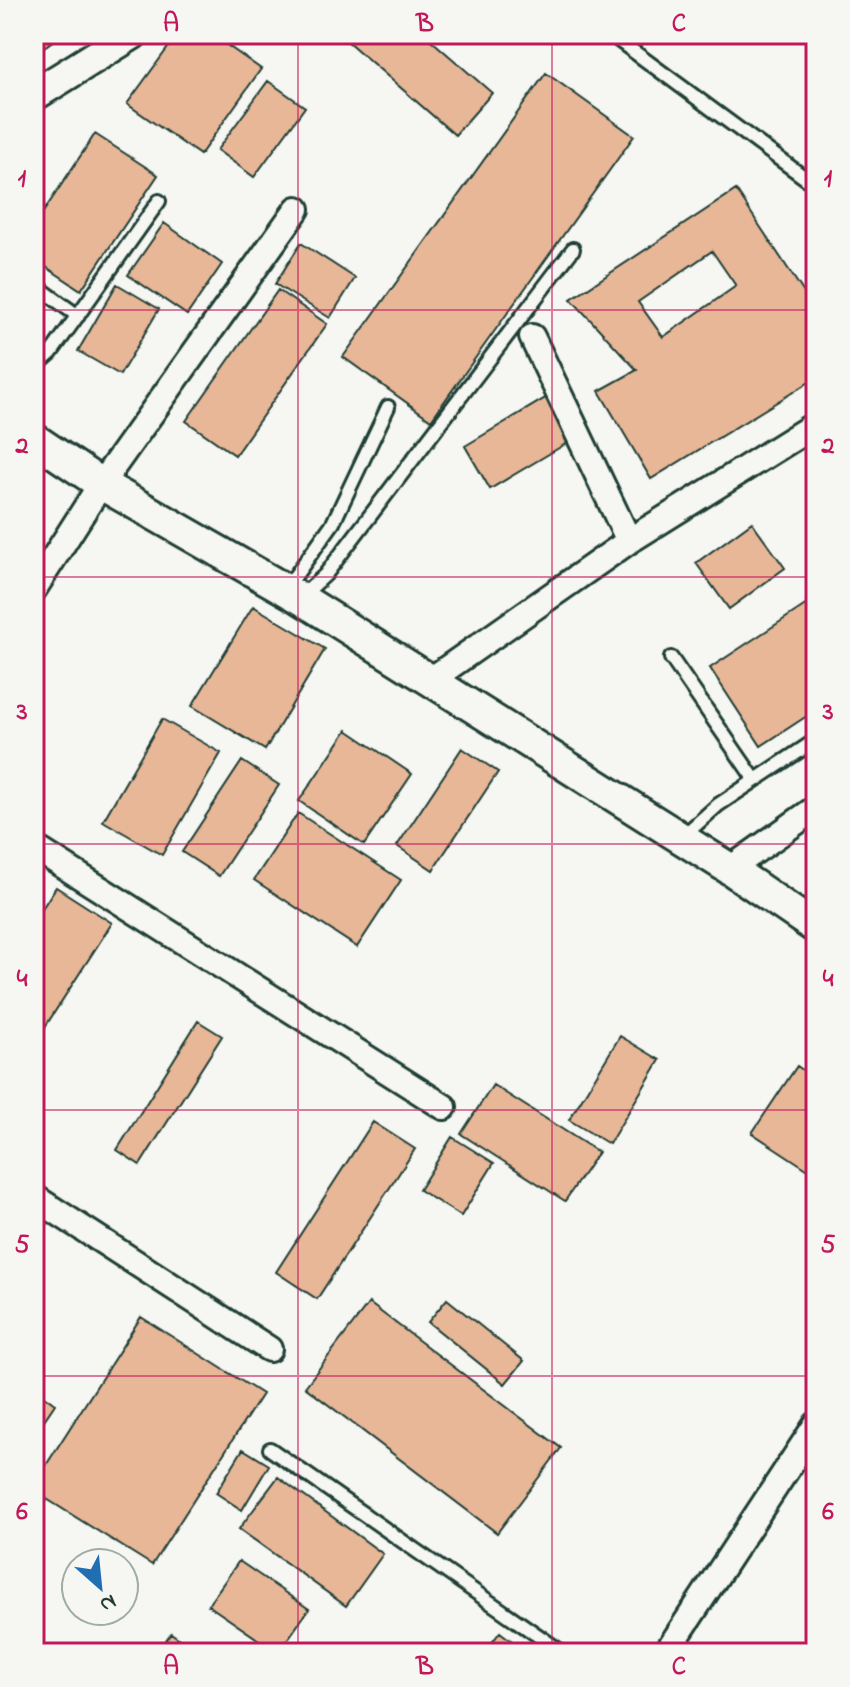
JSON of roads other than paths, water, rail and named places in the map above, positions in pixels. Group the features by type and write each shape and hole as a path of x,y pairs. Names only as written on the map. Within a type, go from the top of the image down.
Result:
{"street":[{"path":"34,95 132,34"},
{"path":"34,589 101,484 297,209"},
{"path":"532,337 629,541"},
{"path":"429,681 629,541 816,424"},
{"path":"34,439 101,484 292,594 730,869 816,928"},
{"path":"730,869 816,808"},
{"path":"34,847 444,1107"},
{"path":"34,1197 269,1349"},
{"path":"666,1653 816,1425"}],"lane":[{"path":"610,34 816,186"},
{"path":"34,368 51,353 159,201"},
{"path":"292,594 325,575 573,249"},
{"path":"41,289 78,316"},
{"path":"292,594 333,523 388,407"},
{"path":"671,658 755,780"},
{"path":"681,838 718,805 816,740"},
{"path":"270,1449 563,1653"}]}
